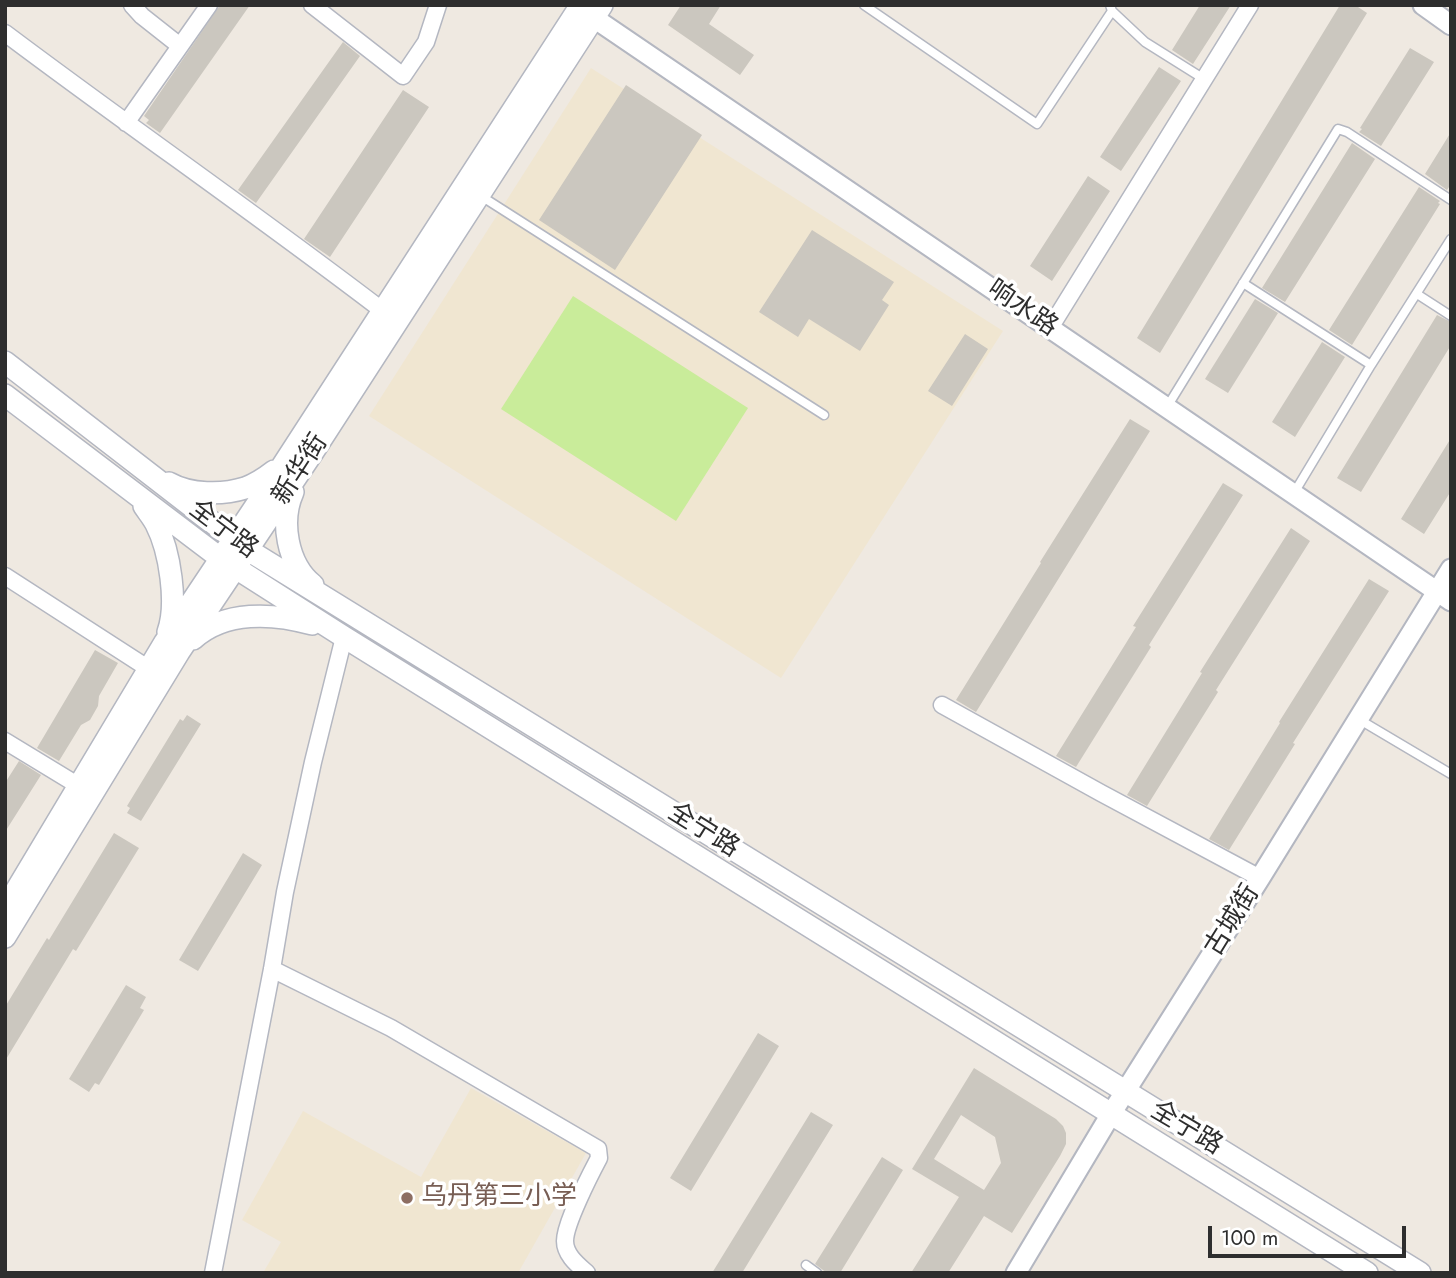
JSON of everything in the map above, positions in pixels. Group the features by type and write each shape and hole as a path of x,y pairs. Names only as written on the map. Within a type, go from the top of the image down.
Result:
{"main road":[{"name":"新华街","path":"5,937 172,647 308,443 480,195 592,9"},
{"name":"新华街","path":"308,443 383,311 592,9"},
{"name":"全宁路","path":"5,362 240,545 1420,1273"},
{"name":"全宁路","path":"5,395 228,563 338,634 1367,1273"},
{"path":"142,468 176,487 225,492 246,488 261,481 308,443"},
{"path":"308,443 287,507 288,538 292,555 308,581 345,610"},
{"path":"123,484 145,507 157,525 164,547 173,599 172,647 204,630 243,616 271,616 296,620 338,634"},
{"name":"新华街","path":"5,909 149,669 172,647"}],"street":[{"path":"132,5 180,46"},
{"path":"126,123 209,5"},
{"path":"312,5 403,76 426,42 438,5"},
{"path":"1050,328 1250,5"},
{"path":"1423,5 1451,25"},
{"name":"响水路","path":"592,9 1050,328 1444,596"},
{"path":"5,33 296,244 383,311"},
{"name":"古城街","path":"1016,1273 1111,1114 1359,719 1444,596 1451,569"},
{"path":"5,576 149,669"},
{"path":"213,1273 285,892 338,634"},
{"path":"942,705 1260,878"},
{"path":"5,741 79,786"},
{"path":"272,969 391,1028 597,1149 599,1158 568,1227 565,1243 572,1259 587,1273"}],"lane":[{"path":"863,5 1037,124 1111,8 1145,42 1204,79"},
{"path":"1167,408 1338,130 1347,132 1451,200"},
{"path":"480,195 824,415"},
{"path":"1293,494 1451,239"},
{"path":"1243,283 1371,365"},
{"path":"1417,294 1451,316"},
{"path":"1359,719 1451,774"},
{"path":"806,1265 817,1273"}],"shaded area":[{"path":"591,68 1003,331 781,678 369,416"},
{"name":"乌丹第三小学","path":"471,1088 586,1153 518,1273 263,1273 281,1242 242,1220 303,1111 421,1177"}],"green space":[{"path":"573,296 748,408 676,521 501,409"}],"building":[{"path":"220,5 250,5 160,133 146,123 149,120 144,116"},
{"path":"681,5 721,5 709,24 754,55 740,75 668,25"},
{"path":"1200,5 1231,5 1193,64 1172,50"},
{"path":"1340,5 1355,5 1367,13 1160,353 1137,338"},
{"path":"343,42 360,56 256,203 238,190"},
{"path":"1410,48 1434,62 1381,146 1359,132 1362,129 1360,128"},
{"path":"1159,67 1181,81 1121,171 1100,157"},
{"path":"626,85 702,135 615,270 539,220"},
{"path":"403,90 429,107 330,257 304,239"},
{"path":"1451,132 1451,184 1447,190 1425,174"},
{"path":"1352,143 1375,159 1285,302 1262,288"},
{"path":"1088,176 1110,191 1052,281 1030,266"},
{"path":"1419,187 1440,201 1440,204 1352,345 1329,330"},
{"path":"812,230 894,282 882,300 889,305 860,351 809,319 798,337 759,312"},
{"path":"1255,299 1278,313 1228,393 1205,379"},
{"path":"1437,315 1451,322 1451,345 1361,492 1337,478"},
{"path":"965,334 988,349 952,406 928,391"},
{"path":"1322,342 1345,357 1295,437 1272,422"},
{"path":"1130,419 1150,431 976,712 956,700"},
{"path":"1451,438 1451,491 1424,534 1401,519"},
{"path":"1223,483 1243,495 1149,645 1151,647 1076,767 1056,756 1136,627 1133,626"},
{"path":"1291,528 1310,541 1216,690 1218,692 1147,806 1127,795 1202,673 1200,672"},
{"path":"1369,579 1389,591 1293,743 1295,744 1229,850 1209,839 1279,722"},
{"path":"95,650 118,663 99,696 98,706 90,720 81,725 59,761 37,748"},
{"path":"187,715 201,724 141,821 127,813 130,808 127,806 180,719 183,721"},
{"path":"19,761 41,775 5,832 5,783"},
{"path":"114,833 139,848 5,1061 5,1007"},
{"path":"243,853 262,865 198,971 179,960"},
{"path":"126,985 146,997 140,1008 144,1010 99,1085 95,1083 89,1092 69,1079"},
{"path":"758,1033 779,1046 691,1191 670,1178"},
{"path":"974,1068 1056,1119 1066,1133 1066,1144 1060,1156 1012,1233 984,1216 948,1273 911,1273 959,1197 912,1169","holes":["961,1115 995,1137 1001,1163 984,1190 934,1159"]},
{"path":"811,1112 833,1125 742,1273 712,1273"},
{"path":"882,1157 903,1170 840,1273 827,1273 815,1264"}],"place":[{"name":"乌丹第三小学","path":"407,1198"}]}
